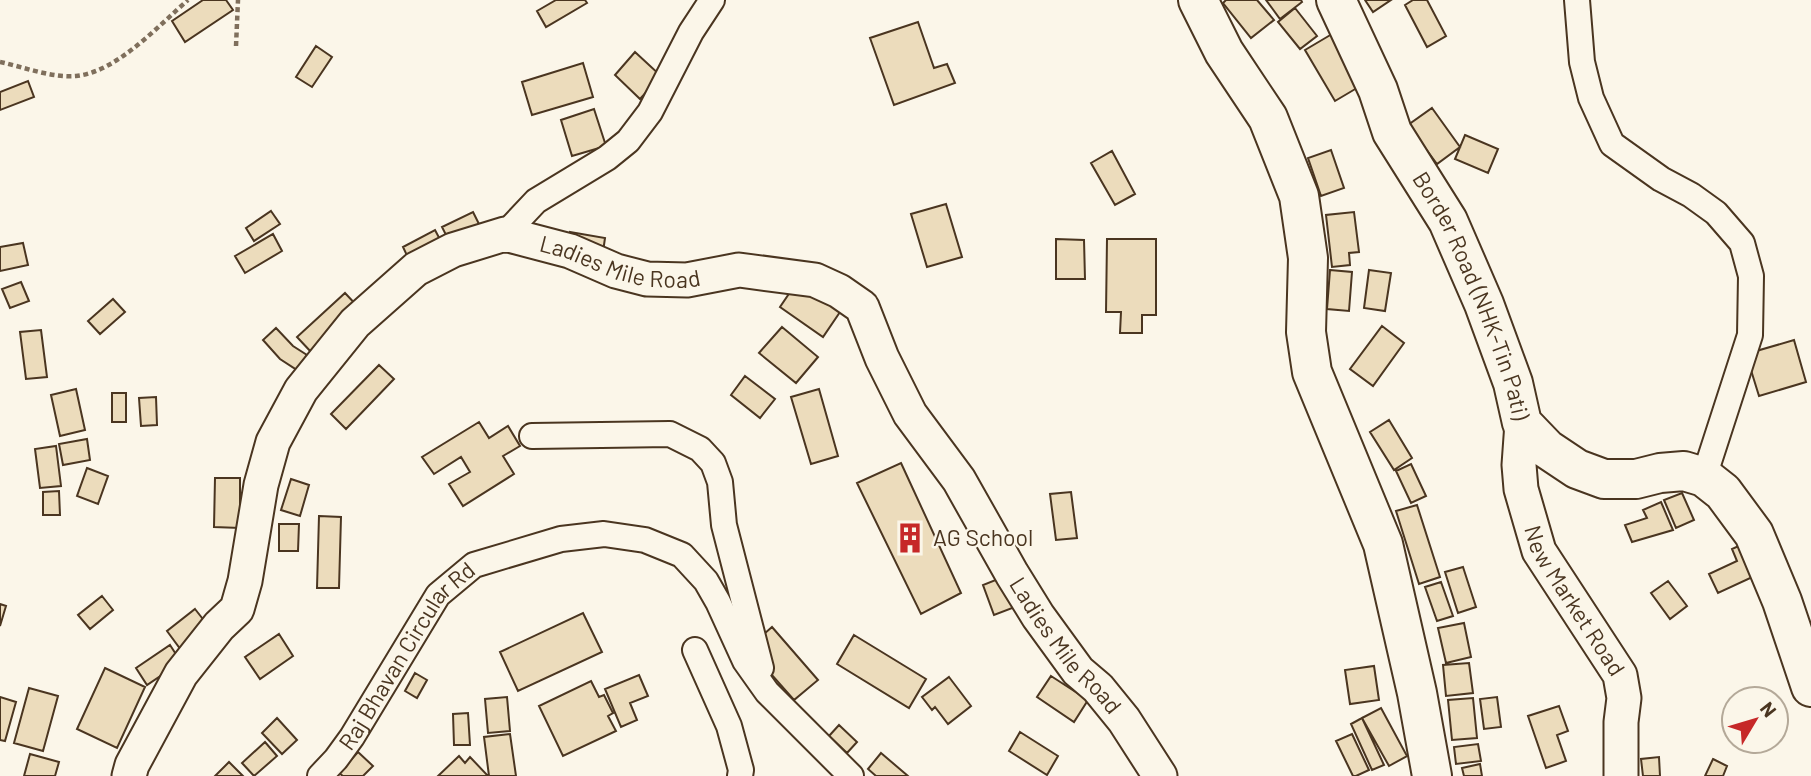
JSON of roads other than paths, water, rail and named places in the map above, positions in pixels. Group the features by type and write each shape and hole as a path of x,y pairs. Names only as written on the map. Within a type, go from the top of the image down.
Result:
{"main road":[{"path":"1198,0 1224,52 1268,118 1299,196 1308,258 1306,332 1312,372 1383,544 1417,693 1432,776"},
{"name":"Border Road (NHK-Tin Pati)","path":"1336,0 1378,90 1392,132 1448,222 1494,330 1513,383 1522,423 1547,449 1577,470 1604,479 1636,480 1660,473 1684,471 1704,477"},
{"path":"1704,477 1723,492 1754,534 1782,601 1811,687"}],"street":[{"path":"505,234 536,201 607,158 628,141 650,112 691,32 712,0"},
{"path":"1577,0 1582,62 1591,98 1612,144 1716,213 1742,243 1751,276 1750,335 1704,477"},
{"name":"Ladies Mile Road","path":"130,776 132,765 181,674 219,626 237,609 245,581 261,485 273,442 301,390 355,323 416,269 453,250 505,234 570,251 616,271 647,279 687,280 739,270 815,280 839,291 862,307 882,358 910,414 959,480 1025,595 1079,671 1098,688 1124,720 1160,776"},
{"name":"New Market Road","path":"1522,423 1519,465 1521,489 1539,551 1620,675 1624,698 1621,776"},
{"path":"532,436 670,434 700,449 713,463 720,482 724,525 767,692"},
{"name":"Raj Bhavan Circular Rd","path":"320,776 352,737 438,595 474,565 561,539 604,534 645,540 682,555 706,581 745,661 767,692 850,776"},
{"path":"695,650 729,726 741,770 740,776"}],"place":[{"name":"AG School","path":"910,538"}]}
